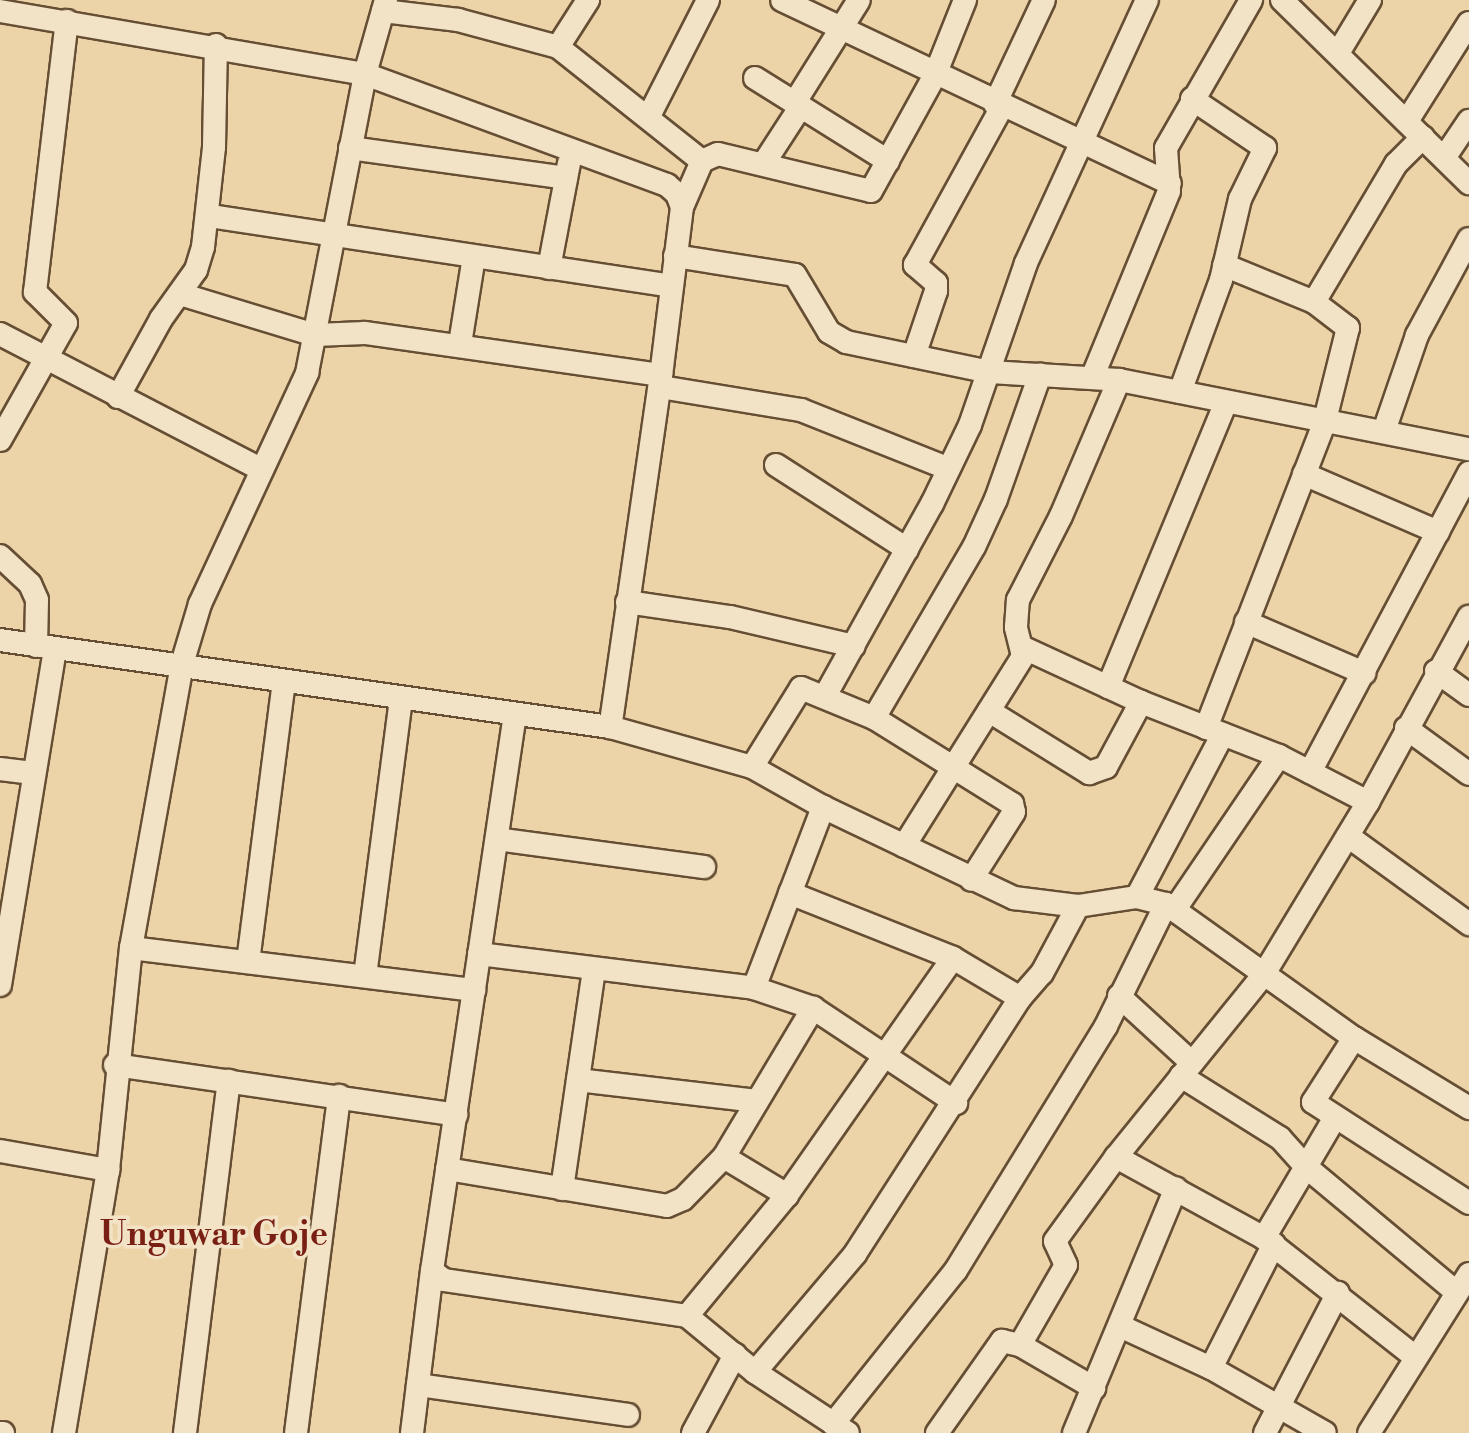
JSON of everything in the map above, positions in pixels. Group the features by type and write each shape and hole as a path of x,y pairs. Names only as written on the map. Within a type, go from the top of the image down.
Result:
{"street":[{"path":"558,47 588,0"},
{"path":"649,116 708,0"},
{"path":"782,0 998,106 1170,183"},
{"path":"764,163 859,0"},
{"path":"610,727 682,207 702,161 718,154 764,163 866,192 874,188 935,75 965,0"},
{"path":"914,356 936,291 936,283 915,265 998,106 1044,0"},
{"path":"825,696 949,469 990,372 1020,278 1079,142 1147,0"},
{"path":"1092,378 1170,183 1166,148 1251,0"},
{"path":"1282,0 1469,183"},
{"path":"1338,53 1370,0"},
{"path":"64,1433 108,1170 115,1065 131,948 182,664 200,604 307,373 365,74 385,6 458,20 558,47 702,161"},
{"path":"0,11 216,45 365,74 667,185 682,207"},
{"path":"0,440 43,357 66,323 35,292 67,21"},
{"path":"1314,302 1396,164 1469,23"},
{"path":"118,397 196,270 210,216 216,45"},
{"path":"755,78 888,161"},
{"path":"1180,392 1224,265 1232,220 1265,146 1192,99"},
{"path":"1444,158 1469,121"},
{"path":"350,148 566,178"},
{"path":"549,268 571,152"},
{"path":"210,216 334,238 672,286"},
{"path":"1384,431 1417,335 1469,239"},
{"path":"675,256 795,275 829,332 846,342 990,372 1119,380 1324,424 1384,431 1469,449"},
{"path":"460,344 474,257"},
{"path":"1137,897 1215,731 1246,622 1324,424 1348,328 1314,302 1224,265"},
{"path":"180,294 315,335 365,333 460,344 801,410 949,469"},
{"path":"0,334 262,470"},
{"path":"874,718 974,547 1040,375"},
{"path":"1119,380 1061,516 1018,600 1016,627 1024,648 1141,702 1279,756 1368,802"},
{"path":"1108,687 1225,404"},
{"path":"776,465 907,549"},
{"path":"1310,772 1469,473"},
{"path":"1304,474 1438,532"},
{"path":"0,556 34,592 46,647 33,773 7,888 0,985"},
{"path":"627,602 730,617 854,646"},
{"path":"1020,1345 1066,1265 1055,1241 1116,1157 1264,974 1368,802 1436,671 1469,617"},
{"path":"1246,622 1364,673"},
{"path":"0,640 610,727 752,767 823,807 1014,898 1078,906 1137,897 1170,906 1354,1038 1469,1108"},
{"path":"904,846 989,711 1024,648"},
{"path":"1436,671 1469,695"},
{"path":"248,962 284,681"},
{"path":"752,767 795,692 801,688 874,718 1008,799 1014,812 971,880"},
{"path":"365,976 401,698"},
{"path":"989,711 1089,773 1106,767 1141,702"},
{"path":"412,1433 432,1271 515,714"},
{"path":"1406,728 1469,774"},
{"path":"432,1271 444,1280 687,1316 755,1372 841,1429 956,1270 1106,1026 1119,996 1170,906 1279,756"},
{"path":"0,769 33,773"},
{"path":"754,988 823,807"},
{"path":"1348,836 1469,924"},
{"path":"497,839 704,867"},
{"path":"790,893 953,958 1020,998"},
{"path":"755,1372 855,1254 956,1103 1020,998 1042,973 1078,906"},
{"path":"131,948 474,990"},
{"path":"479,954 754,988 813,1008 956,1103"},
{"path":"687,1316 787,1195 953,958"},
{"path":"562,1189 594,970"},
{"path":"1119,996 1187,1069 1280,1138 1305,1166 1462,1283 1369,1433"},
{"path":"447,1169 667,1206 683,1199 724,1157 813,1008"},
{"path":"1354,1038 1314,1095 1317,1107 1469,1203"},
{"path":"115,1065 456,1115"},
{"path":"578,1080 757,1101"},
{"path":"185,1433 229,1081"},
{"path":"296,1433 339,1096"},
{"path":"1211,1368 1305,1166 1334,1119"},
{"path":"0,1151 108,1170"},
{"path":"724,1157 787,1195"},
{"path":"1116,1157 1269,1241 1415,1357"},
{"path":"1074,1433 1176,1188"},
{"path":"1265,1433 1338,1293"},
{"path":"1120,1326 1211,1368 1325,1433"},
{"path":"937,1433 997,1345 1008,1340 1094,1388"},
{"path":"693,1433 735,1355"},
{"path":"418,1385 628,1415"}],"district":[{"name":"Unguwar Goje","path":"214,1236"}]}
